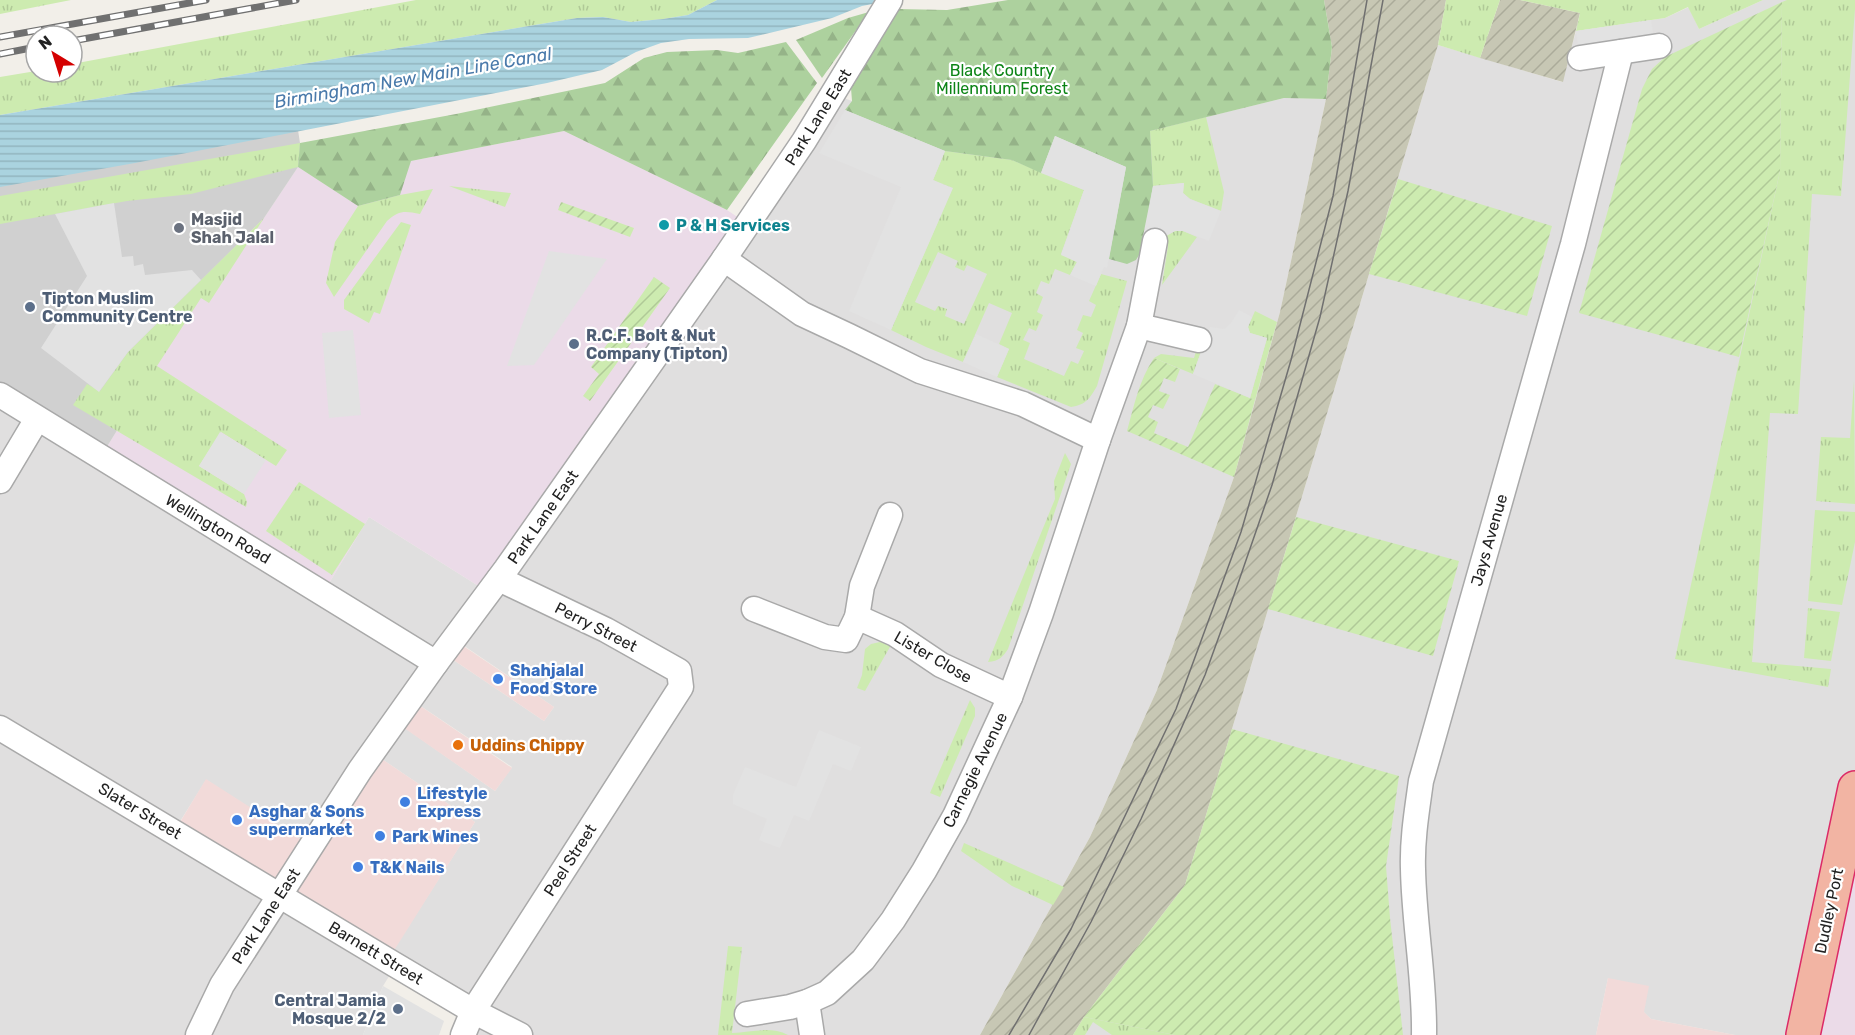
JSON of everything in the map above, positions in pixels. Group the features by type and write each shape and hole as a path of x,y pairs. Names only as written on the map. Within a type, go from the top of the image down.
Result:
{"highway":[{"name":"Dudley Port","path":"1803,1035 1855,788"}],"street":[{"name":"Park Lane East","path":"198,1035 222,985 360,770 724,260 804,141 890,0"},
{"path":"1580,58 1659,46"},
{"name":"Jays Avenue","path":"1424,1035 1413,868 1414,832 1421,781 1573,244 1621,52"},
{"name":"Carnegie Avenue","path":"747,1014 807,1002 827,993 863,960 893,920 955,816 1010,697 1041,613 1098,440 1139,326 1155,241"},
{"path":"724,260 802,314 820,323 920,371 1023,404 1098,440"},
{"path":"1139,326 1199,340"},
{"name":"Wellington Road","path":"0,395 436,663"},
{"path":"0,481 37,419"},
{"path":"754,609 825,637 846,639 856,617 862,586 890,515"},
{"name":"Perry Street","path":"498,579 606,630 679,671 681,687"},
{"name":"Lister Close","path":"856,617 895,634 942,664 1010,697"},
{"name":"Peel Street","path":"464,1035 473,1011 681,687"},
{"name":"Slater Street","path":"0,728 279,895"},
{"name":"Barnett Street","path":"279,895 473,1011 520,1035"},
{"path":"807,1002 812,1035"}],"shaded area":[{"path":"1324,0 1446,0 1438,45 1185,885 1084,1017 1073,1035 980,1035 1090,837 1157,690 1234,477 1280,312 1326,99 1332,47"},
{"path":"1500,0 1520,0 1580,13 1563,82 1480,58"},
{"path":"1763,0 1855,0 1855,854 1803,1035 1735,1035 1651,1019 1608,978 1596,1035 1073,1035 1084,1017 1185,885 1438,45 1562,82 1576,31 1665,18 1689,7 1699,29"},
{"path":"1651,20 1655,47 1580,58 1576,31"},
{"path":"833,94 852,101 1132,135 1284,98 1326,99 1280,312 1234,477 1157,690 1090,837 980,1035 463,1035 473,1011 396,965 383,986 363,1035 0,1035 0,395 323,593 369,517 488,592","holes":["454,639 554,707 544,721 443,653","410,699 512,767 495,791 395,721","373,753 475,822 387,960 174,831 206,780 311,846"]},
{"path":"293,98 300,143 298,167 264,218 129,352 129,411 100,458 0,395 0,149"},
{"path":"845,110 945,151 933,180 953,188 891,330 849,311 901,187 819,153"},
{"name":"R.C.F. Bolt & Nut Company (Tipton)","path":"564,131 727,210 748,224 488,592 369,517 323,593 100,458 129,411 128,352 264,218 298,167 359,206 411,161"},
{"path":"1055,136 1126,167 1107,268 1104,267 1096,286 1070,275 1077,262 1061,255 1084,190 1041,173"},
{"path":"1184,183 1183,193 1190,199 1221,211 1209,241 1183,231 1175,231 1166,236 1162,244 1143,236 1153,186"},
{"path":"114,203 122,257 133,256 134,266 143,264 145,275 192,270 201,280 128,352 99,392 41,348 87,276 55,214"},
{"path":"549,251 607,259 534,365 507,366"},
{"path":"1239,310 1252,317 1248,327 1250,333 1267,338 1250,398 1193,374 1210,327 1224,329"},
{"path":"353,330 361,415 329,418 322,333"},
{"path":"976,334 1009,349 997,377 963,362"},
{"path":"220,432 266,460 244,494 199,466"},
{"path":"453,639 554,707 544,721 443,653"},
{"path":"410,699 512,768 495,791 394,721"},
{"path":"819,730 861,747 851,771 833,764 809,821 794,815 780,848 759,840 767,819 733,804 733,795 745,767 796,787"},
{"path":"373,753 475,822 388,960 174,832 206,779 311,846"},
{"path":"1855,854 1855,1035 1803,1035"},
{"path":"1608,978 1649,986 1644,1012 1651,1019 1735,1035 1596,1035"},
{"name":"Central Jamia Mosque 2/2","path":"383,986 444,1021 439,1035 363,1035"}],"green space":[{"path":"0,0 71,0 0,14"},
{"path":"416,0 717,0 688,15 631,22 603,17 577,18 0,115 0,77 24,73 24,84 84,84 84,62"},
{"name":"Black Country Millennium Forest","path":"1008,0 1324,0 1332,47 1326,99 1284,98 1150,131 1153,186 1142,250 1136,260 1127,264 1109,259 1126,167 1055,136 1041,173 1012,160 945,151 845,110 852,101 851,88 897,9 947,10"},
{"path":"1446,0 1500,0 1480,58 1438,45"},
{"path":"1520,0 1763,0 1699,29 1688,7 1665,18 1576,31 1580,13"},
{"path":"1787,0 1855,0 1855,9 1841,196 1812,194 1798,414 1770,413 1752,662 1831,669 1828,687 1675,659 1780,171 1782,2"},
{"path":"1782,2 1780,171 1739,357 1579,313 1642,89 1652,69 1665,57"},
{"path":"869,12 822,78 796,40 848,18"},
{"path":"786,42 817,83 727,210 564,131 411,161 400,195 358,206 298,167 300,143 605,83 644,58 667,52 717,50 738,53"},
{"path":"1206,117 1224,192 1221,211 1190,199 1183,193 1184,183 1153,186 1150,131"},
{"path":"300,143 298,167 191,194 127,201 0,224 0,196"},
{"path":"945,151 1012,160 1084,190 1061,254 1077,262 1070,275 1055,269 1049,284 1041,281 1036,293 1043,297 1037,312 1043,315 1036,331 1029,328 1023,340 1030,343 1024,359 1064,376 1071,361 1078,364 1084,351 1076,348 1083,333 1077,330 1083,315 1091,317 1096,305 1089,301 1101,274 1127,281 1097,386 1084,403 1071,407 997,377 1009,349 999,344 1012,313 989,303 963,362 891,330 952,189 933,180","holes":["938,252 958,261 955,267 964,271 967,265 987,274 964,324 945,316 947,309 938,306 935,311 915,302"]},
{"path":"1398,179 1552,226 1527,316 1369,274"},
{"path":"449,186 511,193 505,207"},
{"path":"433,189 420,214 402,212 387,221 334,297 326,283 335,242 358,206"},
{"path":"561,202 634,228 630,237 558,210"},
{"path":"264,218 209,303 201,298 157,366 287,450 276,466 221,432 199,466 244,494 246,507 73,405 87,384 100,391 128,352"},
{"path":"401,222 411,225 380,314 374,312 369,323 344,309 344,300"},
{"path":"1175,231 1183,231 1197,237 1162,285 1168,246 1162,244 1166,236"},
{"path":"654,277 670,288 590,401 583,396 599,374 591,367"},
{"path":"1255,311 1277,322 1255,400 1250,398 1267,338 1250,333 1248,327"},
{"path":"1197,348 1202,349 1193,374 1154,358 1161,354 1194,358"},
{"path":"1154,358 1180,369 1175,382 1164,378 1159,391 1170,395 1163,409 1153,405 1148,417 1158,422 1154,433 1188,447 1215,384 1255,400 1234,477 1127,431 1141,384"},
{"path":"1854,381 1855,504 1816,501 1821,437 1850,438"},
{"path":"1065,453 1071,464 1008,649 1000,658 988,662 1055,499 1054,481"},
{"path":"299,482 365,524 332,575 266,531"},
{"path":"1815,510 1855,512 1855,542 1842,605 1808,601"},
{"path":"1296,517 1459,561 1433,656 1268,609"},
{"path":"1808,608 1840,612 1831,661 1804,658"},
{"path":"880,642 891,645 865,691 857,688 862,675 865,649 871,644"},
{"path":"970,700 975,708 975,716 940,797 930,793"},
{"path":"1232,729 1399,776 1386,866 1403,1035 1175,1035 1084,1017 1185,885"},
{"path":"964,843 1064,887 1053,905 1012,886 961,851"},
{"path":"728,946 742,947 732,1033 768,1030 788,1035 718,1035"},
{"path":"1084,1017 1175,1035 1112,1035 1093,1022 1085,1035 1073,1035"}],"water":[{"name":"Birmingham New Main Line Canal","path":"717,0 893,0 862,6 832,18 748,38 689,39 661,43 636,52 602,70 547,83 0,187 0,115 577,18 603,17 631,22 688,15"}],"tram line":[{"path":"1009,1035 1071,929 1176,709 1241,532 1291,360 1333,196 1367,0"},
{"path":"1029,1035 1091,922 1141,819 1205,675 1272,485 1320,317 1348,191 1383,0"}],"railway":[{"path":"0,37 206,0"},
{"path":"84,39 296,0"},
{"path":"0,54 24,49"}],"place":[{"name":"P & H Services","path":"664,225"},
{"name":"Masjid Shah Jalal","path":"179,228"},
{"name":"Tipton Muslim Community Centre","path":"30,307"},
{"name":"R.C.F. Bolt & Nut Company (Tipton)","path":"574,344"},
{"name":"Shahjalal Food Store","path":"498,679"},
{"name":"Uddins Chippy","path":"458,745"},
{"name":"Lifestyle Express","path":"405,802"},
{"name":"Asghar & Sons supermarket","path":"237,820"},
{"name":"Park Wines","path":"380,836"},
{"name":"T&K Nails","path":"358,867"},
{"name":"Central Jamia Mosque 2/2","path":"398,1009"}]}
